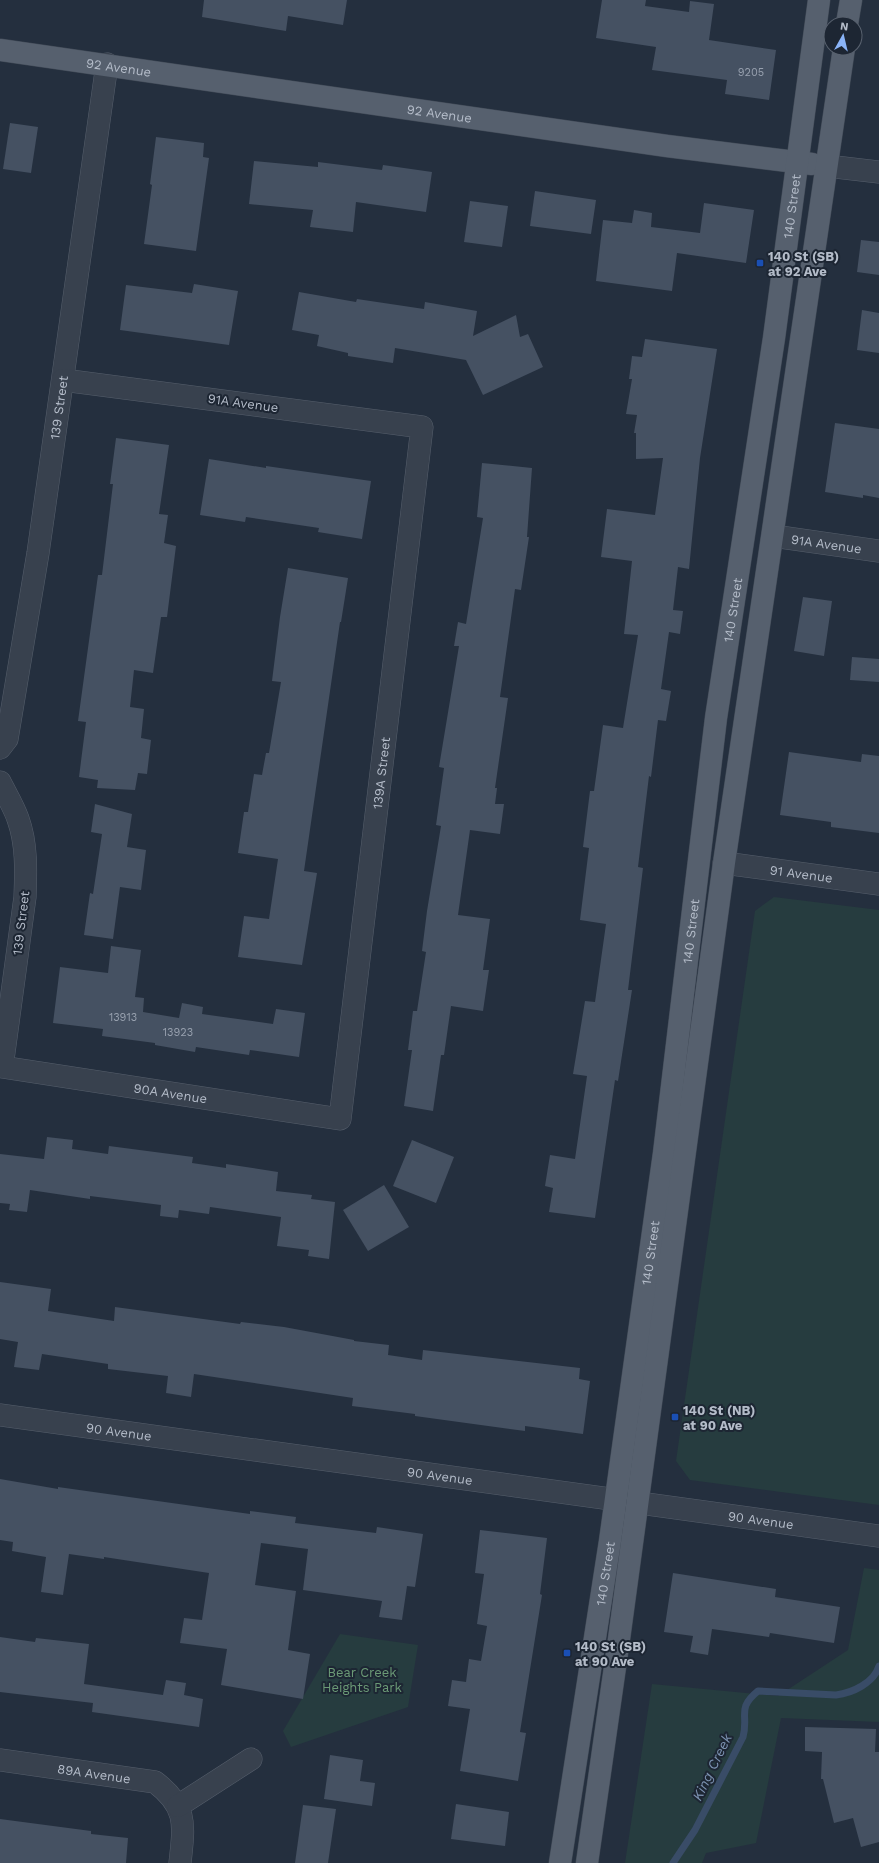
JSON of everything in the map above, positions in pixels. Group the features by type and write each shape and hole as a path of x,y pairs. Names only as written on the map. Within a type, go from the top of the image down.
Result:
{"main road":[{"name":"140 Street","path":"560,1863 615,1499 664,1153 716,718 774,338 819,0"},
{"path":"848,16 851,0"},
{"name":"92 Avenue","path":"0,50 106,64 667,146 827,166"},
{"name":"140 Street","path":"587,1863 638,1502 724,863 843,56"},
{"path":"716,718 725,748 711,850 714,859 724,863"}],"street":[{"name":"139 Street","path":"0,748 7,740 38,553 106,64"},
{"name":"92 Avenue","path":"827,166 879,172"},
{"name":"91A Avenue","path":"63,380 422,427"},
{"name":"139A Street","path":"340,1119 422,427"},
{"name":"91A Avenue","path":"773,536 879,551"},
{"name":"139 Street","path":"0,782 18,818 23,836 26,876 25,897 2,1067"},
{"name":"91 Avenue","path":"724,863 879,884"},
{"name":"90A Avenue","path":"2,1067 340,1119"},
{"name":"90 Avenue","path":"0,1415 879,1536"},
{"path":"180,1863 184,1823 178,1806 251,1759"},
{"name":"89A Avenue","path":"0,1760 155,1782 169,1793 178,1806"}],"green space":[{"path":"774,897 879,910 879,1505 690,1480 676,1461 755,911"},
{"path":"864,1568 879,1570 879,1722 781,1718 756,1843 706,1853 702,1863 625,1863 652,1684 778,1696 848,1650"},
{"name":"Bear Creek Heights Park","path":"340,1634 418,1645 408,1707 291,1747 283,1731"}],"building":[{"path":"204,0 347,0 343,25 288,16 286,31 202,17"},
{"path":"602,0 646,0 645,6 689,12 690,1 714,4 709,40 776,50 769,100 725,94 727,80 652,70 656,47 596,38"},
{"path":"10,123 38,127 31,173 3,169"},
{"path":"156,137 204,143 203,157 209,158 196,251 144,244 152,185 150,184"},
{"path":"254,161 318,167 318,162 382,170 383,165 432,172 426,212 356,202 353,232 310,227 313,210 249,204"},
{"path":"535,191 596,200 591,234 530,226"},
{"path":"470,201 508,206 502,247 464,242"},
{"path":"704,203 754,210 746,263 677,253 672,291 596,281 603,220 632,223 634,210 652,213 651,227 700,233"},
{"path":"861,240 879,242 879,275 857,272"},
{"path":"194,284 238,291 229,345 120,330 126,285 192,293"},
{"path":"299,292 356,302 357,299 424,309 425,302 477,311 473,336 516,315 520,337 528,334 543,367 483,395 466,360 395,348 393,363 348,356 348,353 317,346 319,335 292,330"},
{"path":"862,310 879,313 879,353 857,350"},
{"path":"645,339 717,349 700,458 689,569 678,567 673,610 683,611 680,634 669,632 661,689 671,691 666,721 658,720 651,777 649,776 638,867 643,868 628,990 632,990 618,1081 615,1080 595,1218 549,1212 553,1188 545,1186 550,1155 575,1159 587,1076 573,1074 585,1001 595,1002 606,924 580,920 589,848 583,847 590,791 594,791 603,725 623,728 638,635 624,634 632,561 601,557 607,509 655,515 663,458 636,459 636,433 634,433 637,415 626,414 632,379 629,379 632,356 642,357"},
{"path":"835,423 879,429 879,498 863,495 863,498 825,492"},
{"path":"116,438 169,445 159,514 168,515 164,543 176,546 167,617 161,617 153,673 134,670 130,707 144,709 141,738 151,740 147,774 138,773 135,790 97,788 98,780 79,777 86,722 78,721 98,575 102,575 113,484 110,484"},
{"path":"209,459 266,468 266,466 371,481 362,539 318,532 319,528 246,517 245,522 200,515"},
{"path":"482,463 532,468 527,537 529,537 521,590 515,589 500,697 508,698 495,788 497,788 495,804 504,804 500,834 470,830 458,915 490,919 483,970 489,970 483,1011 451,1006 444,1055 441,1055 433,1111 404,1106 412,1050 408,1050 413,1011 417,1011 426,952 422,951 441,826 436,825 444,768 439,767 459,646 454,646 458,622 466,624 483,518 477,517"},
{"path":"288,568 348,578 340,622 304,871 317,873 302,965 238,957 244,916 269,919 278,859 238,853 244,812 248,812 254,774 262,775 266,753 269,753 281,682 272,681"},
{"path":"803,597 832,601 824,656 794,651"},
{"path":"852,657 879,659 879,682 850,680"},
{"path":"789,752 861,762 862,754 879,756 879,833 831,827 831,822 780,815"},
{"path":"95,804 132,814 127,847 146,850 141,890 120,887 113,939 84,935 90,893 93,894 102,834 91,832"},
{"path":"111,946 141,950 135,997 144,998 143,1012 179,1018 182,1003 203,1007 202,1014 273,1024 276,1009 305,1013 299,1057 250,1050 249,1055 196,1047 195,1052 155,1045 155,1043 102,1036 103,1029 53,1023 60,967 108,973"},
{"path":"47,1137 73,1140 72,1149 108,1154 109,1146 193,1157 192,1163 226,1168 226,1164 278,1172 276,1191 312,1195 311,1199 335,1202 329,1259 308,1256 309,1250 277,1246 281,1217 210,1207 209,1214 179,1210 178,1218 160,1216 161,1205 90,1196 90,1199 30,1190 27,1212 9,1210 10,1204 0,1203 0,1154 44,1159"},
{"path":"412,1140 454,1157 436,1203 393,1186"},
{"path":"384,1185 409,1227 368,1251 343,1210"},
{"path":"0,1282 51,1289 48,1311 114,1321 115,1307 240,1324 241,1322 284,1327 354,1341 389,1345 388,1355 422,1360 423,1350 580,1368 579,1379 590,1381 583,1434 525,1426 525,1431 415,1416 415,1414 352,1406 353,1398 194,1374 191,1397 166,1393 168,1376 108,1369 108,1364 42,1354 39,1370 14,1367 18,1342 0,1339"},
{"path":"0,1479 58,1489 58,1487 250,1514 250,1511 296,1517 295,1523 376,1533 377,1527 423,1534 415,1587 407,1586 402,1620 379,1617 382,1601 303,1590 308,1549 261,1543 255,1585 296,1591 288,1650 310,1654 303,1699 221,1685 227,1649 180,1643 184,1618 202,1620 209,1573 104,1557 104,1559 69,1554 63,1595 41,1592 46,1557 12,1551 13,1542 0,1540"},
{"path":"480,1530 547,1538 540,1594 542,1595 520,1732 526,1733 518,1781 460,1771 470,1709 448,1706 452,1680 466,1682 469,1659 481,1661 487,1626 477,1624 484,1574 475,1573"},
{"path":"673,1573 776,1589 775,1597 840,1607 834,1643 770,1633 769,1637 712,1629 708,1655 690,1652 693,1636 664,1632"},
{"path":"0,1637 35,1642 36,1638 89,1644 84,1684 163,1695 166,1680 186,1683 184,1695 203,1699 199,1727 92,1712 93,1703 0,1692"},
{"path":"805,1727 876,1729 875,1752 879,1752 879,1842 861,1847 853,1818 834,1823 823,1779 821,1779 822,1752 805,1751"},
{"path":"330,1755 363,1760 360,1781 375,1783 372,1806 324,1799"},
{"path":"456,1804 509,1812 505,1846 451,1839"},
{"path":"303,1805 336,1809 328,1863 295,1863"},
{"path":"0,1819 91,1831 91,1834 128,1838 126,1863 0,1863"}],"waterway":[{"name":"King Creek","path":"673,1863 695,1830 743,1737 745,1723 744,1712 751,1697 758,1691 836,1695 842,1694 862,1686 872,1677 879,1666"}],"place":[{"name":"140 St (SB) at 92 Ave","path":"760,263"},
{"name":"140 St (NB) at 90 Ave","path":"675,1417"},
{"name":"140 St (SB) at 90 Ave","path":"567,1653"}]}
